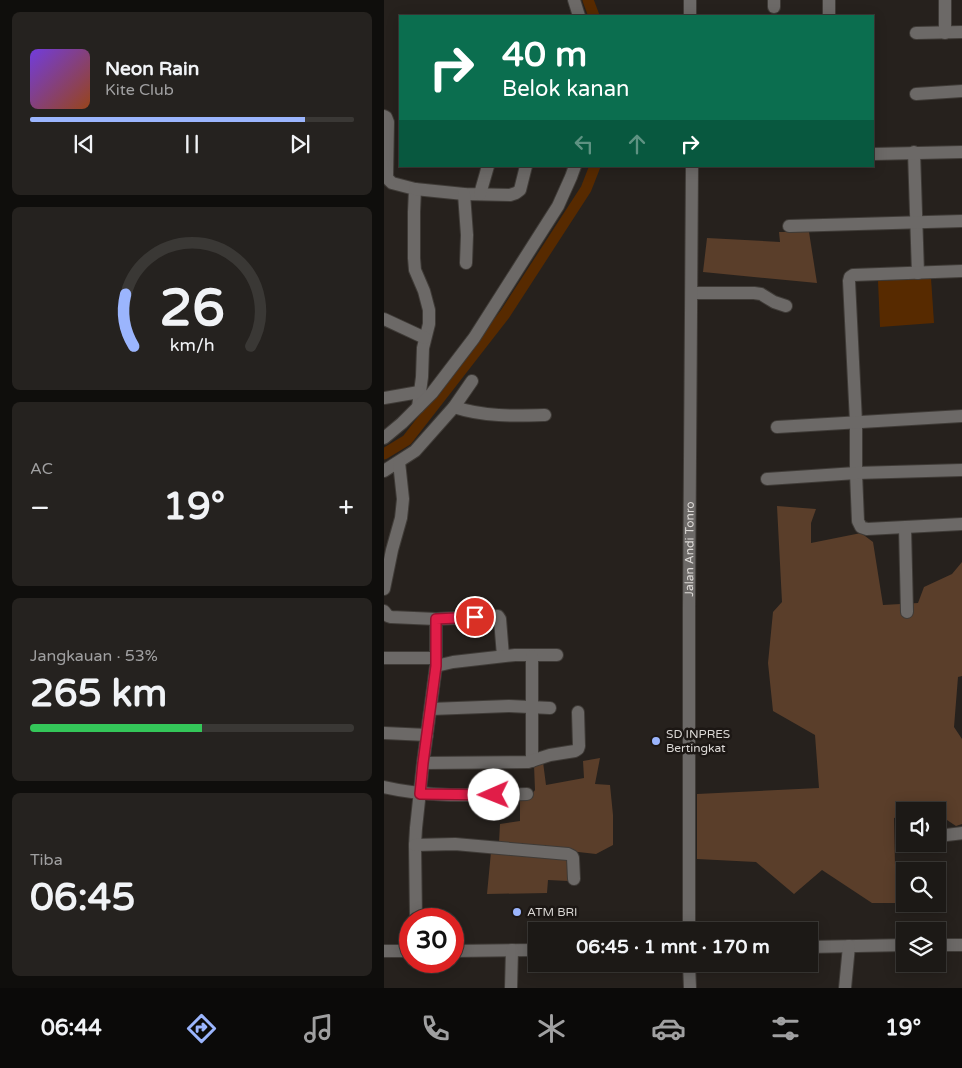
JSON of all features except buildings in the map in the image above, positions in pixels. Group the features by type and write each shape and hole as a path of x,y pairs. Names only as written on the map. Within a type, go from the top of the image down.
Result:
{"street":[{"path":"574,0 579,15"},
{"path":"690,0 690,15"},
{"path":"828,0 829,15"},
{"path":"945,0 945,33"},
{"path":"916,33 962,32"},
{"path":"916,94 962,91"},
{"path":"384,116 388,122 388,164 386,175 392,183 415,190 510,195 516,194 520,190 526,167"},
{"path":"874,162 962,152"},
{"path":"874,154 962,160"},
{"path":"914,157 918,272"},
{"path":"480,194 488,167"},
{"path":"384,438 432,393 474,338 558,206 574,167"},
{"name":"Jalan Andi Tonro","path":"689,922 692,167"},
{"path":"415,190 415,270 424,291 429,310 429,324 423,348 418,407"},
{"path":"464,194 467,235 466,263"},
{"path":"789,226 962,220"},
{"path":"962,271 853,275 849,281 856,422 858,521 861,527 867,529 962,524"},
{"path":"692,293 762,294 774,302 786,306"},
{"path":"384,319 425,338"},
{"path":"384,471 415,451 454,407 472,381"},
{"path":"384,398 420,392"},
{"path":"454,407 484,414 545,415"},
{"path":"777,426 962,416"},
{"path":"384,589 402,509 403,499 399,462"},
{"path":"767,479 856,473 962,470"},
{"path":"905,528 907,612"},
{"path":"384,610 391,617 436,619 498,616 500,619 503,656"},
{"path":"416,908 415,845 436,662 436,619"},
{"path":"384,658 436,662 515,655 558,655"},
{"path":"532,656 532,761"},
{"path":"431,709 509,706 550,708"},
{"path":"423,763 532,761 544,756 577,751 579,746 578,712"},
{"path":"384,733 427,735"},
{"path":"384,787 420,794 527,794"},
{"path":"946,835 962,833"},
{"path":"415,845 455,844 568,854 573,858 574,879"},
{"path":"946,945 962,945"},
{"path":"845,988 849,946"},
{"path":"818,947 896,946"},
{"path":"511,988 512,950"},
{"path":"464,951 528,950"},
{"path":"384,954 399,953"},
{"path":"689,972 690,988"}],"shaded area":[{"path":"779,232 809,232 817,283 703,272 707,238 780,242"},
{"path":"931,278 934,323 880,327 878,281"},
{"path":"777,506 816,509 811,523 811,543 861,533 873,542 883,605 918,603 924,587 952,574 962,562 962,676 958,677 954,727 962,739 962,824 956,826 946,819 946,802 896,802 896,818 894,818 896,903 872,903 822,870 794,894 756,862 697,859 697,794 819,788 815,735 773,711 768,663 773,612 782,602"},
{"path":"600,758 595,784 610,785 613,845 596,854 499,843 500,824 520,821 520,798 530,797 535,790 534,765 543,762 546,785 584,778 583,761"},
{"path":"491,852 568,858 569,881 548,880 547,893 487,894"}],"waterway":[{"path":"588,0 594,15"},
{"path":"384,454 407,440 505,314 586,189 595,167"}],"place":[{"name":"SD INPRES Bertingkat","path":"656,741"},
{"name":"ATM BRI","path":"517,912"}],"route":[{"path":"475,617 436,619 436,666 420,794 494,795"}]}
